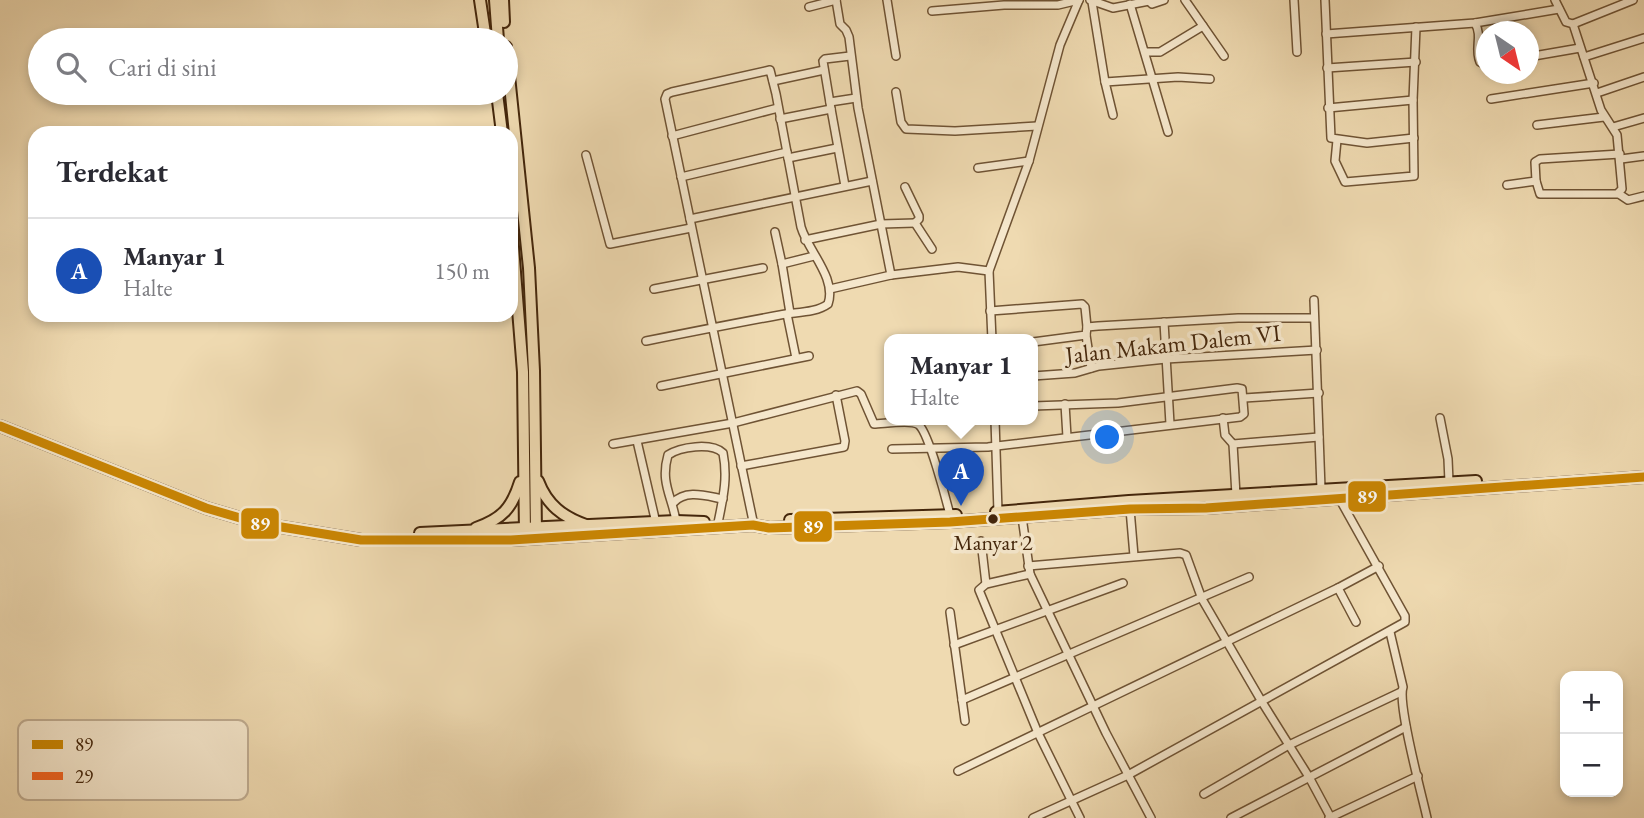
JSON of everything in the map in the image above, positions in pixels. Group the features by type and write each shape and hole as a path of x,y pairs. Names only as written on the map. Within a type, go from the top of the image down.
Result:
{"highway":[{"path":"480,0 484,28"},
{"path":"495,0 497,28"},
{"path":"503,0 504,28"},
{"path":"500,105 501,126"},
{"path":"512,105 514,126"},
{"path":"463,532 486,524 509,507 529,472 534,394 529,268 518,162"},
{"path":"518,310 531,534"},
{"path":"0,426 206,508 257,523 361,540 753,525 769,528 1130,515 1644,469"},
{"path":"529,472 551,505 569,519 593,527"},
{"path":"351,538 360,535 463,532 531,534 676,522 950,515 1129,500 1321,489 1644,477"}],"street":[{"path":"809,7 836,0 840,23 849,37 856,97 891,275"},
{"path":"887,0 896,56"},
{"path":"932,11 1004,5 1058,5 1079,0 1060,45 1029,162 989,271 992,334"},
{"path":"1113,115 1091,1 1113,8 1148,1 1154,4 1164,0"},
{"path":"1185,0 1224,56"},
{"path":"1294,0 1297,52"},
{"path":"1325,0 1331,138 1367,143 1414,138"},
{"path":"1555,0 1566,22 1573,24 1633,0"},
{"path":"1129,4 1168,132"},
{"path":"1326,34 1475,23 1559,9"},
{"path":"1573,24 1604,117 1617,135 1622,189 1619,194"},
{"path":"1144,52 1160,52 1203,26"},
{"path":"1337,140 1335,160 1339,174 1347,183 1413,178 1416,27"},
{"path":"1584,57 1644,38"},
{"path":"1539,55 1580,48"},
{"path":"845,186 824,59 850,56"},
{"path":"1327,68 1416,62"},
{"path":"646,341 712,328 788,313 825,306 830,298 830,289 805,240 771,71 765,70 667,94 665,103 703,279 712,328 753,521"},
{"path":"773,81 824,70"},
{"path":"1105,82 1153,78 1210,79"},
{"path":"1597,93 1644,78"},
{"path":"1491,99 1594,83"},
{"path":"896,92 901,122 906,130 955,131 1037,126"},
{"path":"780,119 856,97"},
{"path":"1328,108 1413,100"},
{"path":"672,136 778,108"},
{"path":"1537,125 1604,117"},
{"path":"1613,127 1644,118"},
{"path":"681,177 787,155 837,148"},
{"path":"586,156 610,244 691,228"},
{"path":"1644,156 1538,160 1535,164 1540,194 1619,194 1628,200 1644,196"},
{"path":"978,168 1029,162"},
{"path":"690,219 872,181"},
{"path":"1507,185 1536,181"},
{"path":"805,240 881,224 915,223 919,216 905,187"},
{"path":"915,223 932,249"},
{"path":"775,232 796,358"},
{"path":"782,264 814,256"},
{"path":"830,289 891,275 958,267 989,271"},
{"path":"654,289 762,268"},
{"path":"1314,300 1318,349 1321,489"},
{"path":"990,311 1082,304 1085,307 1091,368"},
{"path":"1038,341 1087,331 1164,321 1314,318"},
{"path":"1164,321 1170,424"},
{"name":"Jalan Makam Dalem VI","path":"1038,376 1075,373 1091,368 1166,359 1318,349"},
{"path":"661,386 808,356"},
{"path":"892,449 996,445 1243,416 1244,398 1241,388 1099,404 1038,407"},
{"path":"612,444 733,423 800,407 836,395 860,392 874,425 884,425"},
{"path":"1244,398 1319,393"},
{"path":"741,466 844,447 836,395"},
{"path":"1065,404 1067,437"},
{"path":"1223,418 1225,435 1234,444 1236,495"},
{"path":"1440,418 1448,459 1449,486"},
{"path":"918,425 929,448 950,515"},
{"path":"995,425 998,512"},
{"path":"1234,444 1319,437"},
{"path":"637,441 656,523"},
{"path":"676,522 663,474 668,455 678,450 717,448 723,453 726,475 718,523"},
{"path":"673,503 684,496 699,494 723,499"},
{"path":"1033,818 1128,775 1396,629 1406,621 1375,569 1339,497"},
{"path":"1130,515 1134,556"},
{"path":"1022,517 1029,570 1046,612 1151,818"},
{"path":"981,541 986,584"},
{"path":"1080,818 1014,679 979,590 986,584 1029,570 1134,556 1183,554 1188,559 1202,599 1262,702 1310,777 1330,818 1418,776"},
{"path":"958,771 1375,569"},
{"path":"962,700 1249,577"},
{"path":"954,645 1123,583"},
{"path":"1338,588 1356,622"},
{"path":"950,612 965,721"},
{"path":"1396,629 1406,727 1427,818"},
{"path":"1204,794 1289,745 1401,692"},
{"path":"1231,818 1406,727"}],"transit line":[{"name":"89","path":"0,426 206,508 257,523 361,540 511,540 753,525 769,528 950,522 1130,509 1206,508 1644,477"}],"place":[{"name":"Manyar 1","path":"961,506"},
{"name":"Manyar 2","path":"993,519"}]}
